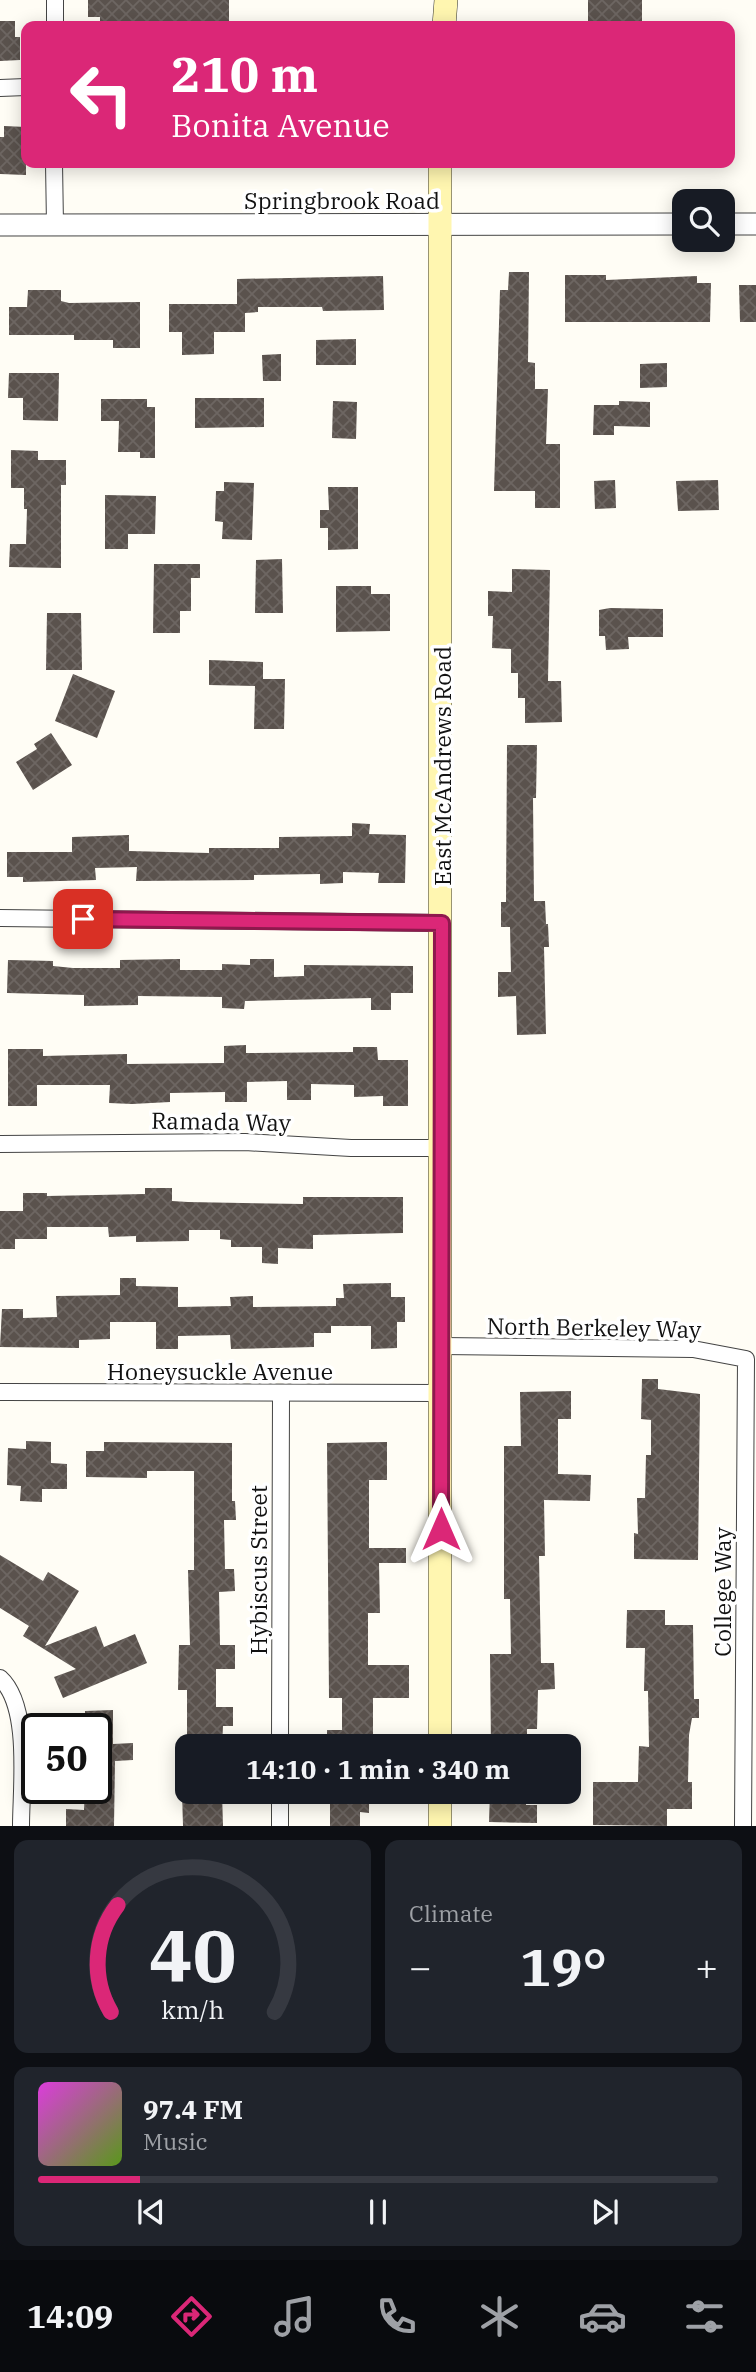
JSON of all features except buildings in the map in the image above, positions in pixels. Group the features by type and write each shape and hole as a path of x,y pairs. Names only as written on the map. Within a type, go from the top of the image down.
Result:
{"main road":[{"path":"444,21 446,0"},
{"name":"East McAndrews Road","path":"440,168 440,1734"},
{"path":"440,1804 440,1826"}],"street":[{"path":"55,0 55,21"},
{"path":"0,88 21,87"},
{"path":"54,168 55,225"},
{"path":"735,224 756,223"},
{"name":"Springbrook Road","path":"0,225 672,224"},
{"path":"0,918 442,923"},
{"name":"Ramada Way","path":"0,1144 245,1142 351,1148 441,1148"},
{"name":"North Berkeley Way","path":"441,1346 692,1349 746,1359"},
{"name":"College Way","path":"743,1826 746,1359"},
{"name":"Honeysuckle Avenue","path":"0,1392 441,1393"},
{"name":"Hybiscus Street","path":"280,1734 281,1394"},
{"path":"0,1678 17,1705 21,1748 21,1826"},
{"path":"280,1804 280,1826"}],"route":[{"path":"83,919 442,923 441,1529"}]}
